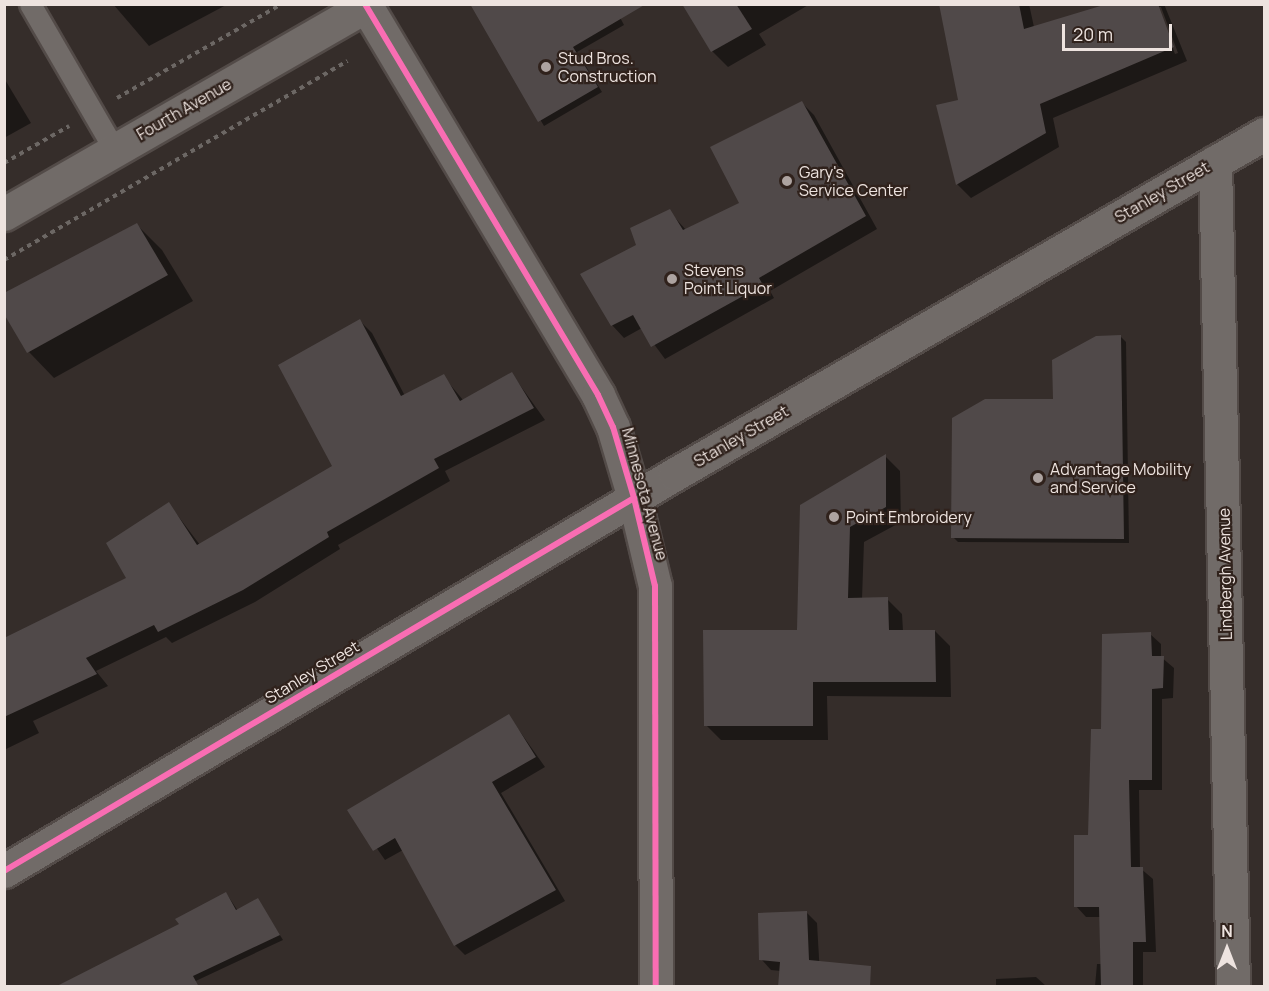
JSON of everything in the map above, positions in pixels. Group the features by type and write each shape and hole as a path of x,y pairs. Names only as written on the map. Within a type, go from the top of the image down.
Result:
{"street":[{"name":"Fourth Avenue","path":"4,214 365,5"},
{"name":"Minnesota Avenue","path":"365,5 598,395 613,427 656,586 656,987"},
{"name":"Stanley Street","path":"4,871 634,498 1264,134"},
{"name":"Lindbergh Avenue","path":"1215,162 1233,987"}],"lane":[{"path":"30,4 114,149"}],"path":[{"path":"4,163 282,4"},
{"path":"4,260 348,61"}],"building":[{"name":"Stud Bros. Construction","path":"470,4 646,4 573,47 598,87 538,122"},
{"path":"682,4 736,4 752,29 711,52"},
{"path":"939,4 1019,4 1024,29 1107,4 1158,4 1174,47 1040,104 1046,133 956,185 936,105 958,100"},
{"path":"802,101 866,216 759,278 763,285 651,347 633,315 611,326 580,274 636,245 630,228 670,209 683,230 739,203 710,147"},
{"path":"137,223 168,275 27,353 4,314 4,293"},
{"path":"360,319 401,396 444,374 460,401 512,372 534,408 434,459 439,468 327,532 329,537 243,590 158,632 154,625 86,658 97,674 4,717 4,638 126,578 106,543 169,502 197,545 332,466 278,365"},
{"name":"Advantage Mobility and Service","path":"1121,335 1124,539 951,538 952,418 985,399 1053,399 1052,360 1096,336"},
{"path":"886,454 886,507 850,527 848,598 888,597 889,630 935,630 936,682 813,682 813,726 704,726 703,630 797,630 800,505"},
{"path":"1151,632 1152,656 1164,656 1163,688 1152,689 1152,780 1129,780 1131,867 1143,867 1146,942 1133,942 1133,987 1101,987 1099,907 1074,907 1074,835 1088,835 1091,729 1101,729 1102,634"},
{"path":"509,714 536,757 492,782 556,890 454,946 395,838 373,851 347,810"},
{"path":"226,892 236,910 258,898 280,935 193,976 199,987 55,987 179,924 175,919"},
{"path":"807,911 809,960 871,966 870,987 778,987 780,962 759,960 758,913"}],"cycle path":[{"path":"365,4 598,395 613,427 634,498 655,586 656,986"},
{"path":"4,871 634,498"}],"place":[{"name":"Stud Bros. Construction","path":"546,67"},
{"name":"Gary's Service Center","path":"787,181"},
{"name":"Stevens Point Liquor","path":"672,279"},
{"name":"Advantage Mobility and Service","path":"1038,478"},
{"name":"Point Embroidery","path":"834,517"}]}
